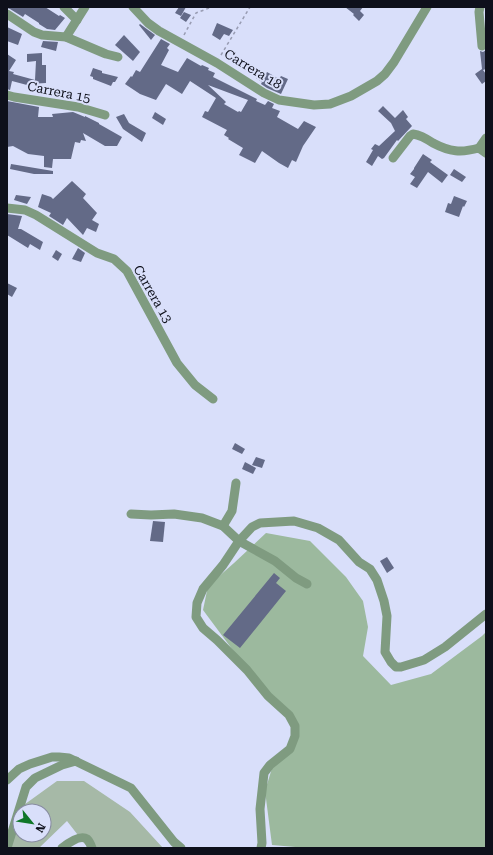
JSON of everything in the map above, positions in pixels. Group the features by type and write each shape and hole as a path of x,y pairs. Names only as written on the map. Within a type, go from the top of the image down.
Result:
{"street":[{"path":"64,7 77,20"},
{"path":"66,37 85,7"},
{"name":"Carrera 18","path":"133,7 152,26 273,97 279,100 314,105 330,104 351,96 385,74 390,69 427,7"},
{"path":"480,7 479,12 482,46"},
{"path":"7,14 34,32 42,35 66,37 106,54 118,57"},
{"name":"Carrera 15","path":"7,95 78,107 105,115"},
{"path":"393,158 412,134 421,136 441,147 453,151 483,150 486,138"},
{"name":"Carrera 13","path":"7,208 25,210 36,215 97,253 114,259 127,271 177,363 195,385 213,399"},
{"path":"222,526 232,511 236,483"},
{"path":"131,514 174,514 202,518 222,526 239,541 275,561 296,578 307,584"},
{"path":"261,848 260,809 264,773 270,765 290,748 295,736 295,726 289,715 268,696 247,670 203,628 196,617 197,603 203,589 223,565 239,541 252,527 260,523 294,521 318,528 339,540 359,562 370,569 377,580 388,616 385,652 396,667 401,667 424,660 444,647 486,614"},
{"path":"7,780 19,769 30,764 52,757 59,756 69,758 131,788 174,842 181,848"},
{"path":"7,848 26,787 35,778 62,765 76,761"},
{"path":"62,848 71,842 82,838 86,839 92,848"}],"path":[{"path":"180,43 196,13 212,7"},
{"path":"217,63 250,7"}],"green space":[{"path":"266,533 310,541 346,577 363,601 368,627 363,656 391,685 431,674 486,632 486,848 307,848 272,845 265,791 273,765 298,737 289,710 260,684 203,610 208,586"},
{"path":"57,781 84,781 130,812 163,848 88,848 67,821 52,835 52,803 27,803"},
{"path":"12,838 12,843 44,843 39,848 9,848"}],"building":[{"path":"7,7 45,7 65,18 55,30 47,29 25,14 23,17"},
{"path":"179,7 186,7 181,16 175,13"},
{"path":"345,7 363,7 360,11 364,15 359,21 353,15 354,14"},
{"path":"184,12 191,15 186,22 180,18"},
{"path":"217,23 233,30 229,36 224,34 220,40 212,35"},
{"path":"140,24 155,35 151,40 139,25"},
{"path":"7,27 22,34 18,45 7,41"},
{"path":"124,35 140,52 133,61 115,45"},
{"path":"161,39 170,44 167,48 169,50 161,65 178,72 187,58 201,66 202,65 209,68 208,70 215,73 213,77 257,99 256,101 265,105 268,101 274,104 272,108 280,111 277,117 298,129 304,121 316,127 303,146 296,162 292,160 288,168 262,151 255,163 239,155 243,148 224,135 227,130 202,117 205,111 208,112 216,98 190,81 182,94 166,84 156,100 140,94 125,84 136,70 140,72","holes":["208,85 248,100 241,112 238,112 224,104 226,102"]},
{"path":"43,41 58,42 56,51 41,47"},
{"path":"486,50 486,69 483,70 486,74 486,81 482,84 475,74 482,69 480,51 483,52"},
{"path":"42,53 42,65 46,65 46,83 27,85 12,81 10,90 7,89 7,54 16,60 9,71 14,72 13,74 35,80 36,61 27,62 27,54"},
{"path":"93,68 102,71 102,73 118,77 111,86 93,79 93,77 90,76"},
{"path":"260,71 266,74 267,72 279,79 281,76 288,79 281,94 261,84 262,82 256,78"},
{"path":"7,101 39,107 38,117 53,117 52,114 73,112 99,123 122,137 117,146 105,146 83,133 86,141 81,140 80,143 75,142 71,159 53,159 52,168 44,167 44,156 28,154 13,146 7,147"},
{"path":"383,106 395,118 403,110 408,117 406,119 412,126 398,141 397,140 384,158 382,159 378,156 372,166 366,162 373,150 371,149 375,144 379,146 395,131 391,123 378,111"},
{"path":"155,112 166,119 163,125 152,118"},
{"path":"124,114 129,123 146,133 142,142 123,129 116,117"},
{"path":"423,154 432,160 430,162 448,175 442,183 428,172 417,188 410,184 415,177 410,174"},
{"path":"11,164 53,171 53,174 34,174 10,169"},
{"path":"454,169 466,177 462,182 450,175"},
{"path":"72,181 86,194 83,198 97,213 92,220 99,224 96,232 87,228 83,235 67,218 63,225 49,216 51,213 38,207 42,194 53,199"},
{"path":"16,195 31,197 27,204 14,200"},
{"path":"454,196 467,201 464,207 463,206 459,217 445,212 448,203 451,204"},
{"path":"7,214 22,216 18,229 21,229 43,242 40,250 30,244 28,248 7,235"},
{"path":"78,248 85,253 81,262 72,259"},
{"path":"56,250 62,254 58,261 52,257"},
{"path":"7,283 17,288 12,297 7,294"},
{"path":"235,443 245,449 242,454 232,449"},
{"path":"256,457 265,460 262,468 252,465"},
{"path":"245,462 256,468 253,474 242,469"},
{"path":"153,521 165,522 163,542 150,541"},
{"path":"387,557 394,568 387,573 380,561"},
{"path":"274,573 280,578 276,583 286,591 240,648 223,635"}]}
